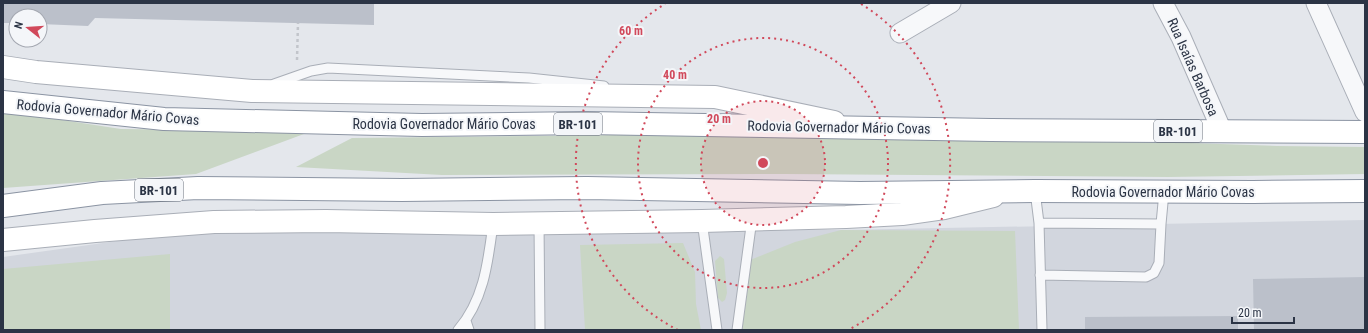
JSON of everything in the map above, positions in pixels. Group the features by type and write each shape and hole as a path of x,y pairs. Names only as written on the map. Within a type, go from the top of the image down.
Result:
{"main road":[{"path":"3,67 36,72 252,91 715,97 861,128"},
{"name":"Rodovia Governador Mário Covas","path":"3,102 164,119 422,125 587,123 861,128 1365,132"},
{"name":"Rodovia Governador Mário Covas","path":"3,206 102,193 198,188 402,190 587,188 860,192 1365,191"},
{"path":"3,240 94,231 214,222 326,221 539,224 846,217 902,214 944,208 1010,191"}],"street":[{"path":"900,33 952,3"},
{"name":"Rua Isaías Barbosa","path":"1163,3 1181,37 1222,131"},
{"path":"1316,3 1365,112"}],"lane":[{"path":"252,91 310,71 328,68 529,78 715,97"},
{"path":"1035,191 1039,223 1042,330"},
{"path":"1040,275 1146,277 1154,272 1159,263 1160,224 1164,192"},
{"path":"737,330 752,219"},
{"path":"702,221 717,330"},
{"path":"1039,223 1160,224"},
{"path":"458,330 466,320 482,289 488,266 493,224"},
{"path":"539,224 540,330"},
{"path":"466,320 469,330"}],"path":[{"path":"297,76 298,23"}],"shaded area":[{"path":"1365,220 1365,330 3,330 3,257 167,234 682,227 841,230"}],"green space":[{"path":"3,111 121,129 312,131 196,174 3,188"},
{"path":"614,135 983,136 1277,146 1365,147 1365,174 1168,177 786,174 442,175 296,167 352,138"},
{"path":"841,230 1015,231 1019,330 741,330 750,260 795,242"},
{"path":"683,243 695,272 696,304 701,330 585,330 580,245"},
{"path":"170,254 170,330 3,330 3,269"},
{"path":"720,256 724,259 727,293 725,300 722,302 718,298 715,261"}],"building":[{"path":"3,3 374,3 374,25 95,18 88,26 48,24 48,8 8,8 8,23 3,23"},
{"path":"1365,277 1365,330 1254,330 1253,279"},
{"path":"1238,316 1238,330 1085,330 1085,317"}]}
